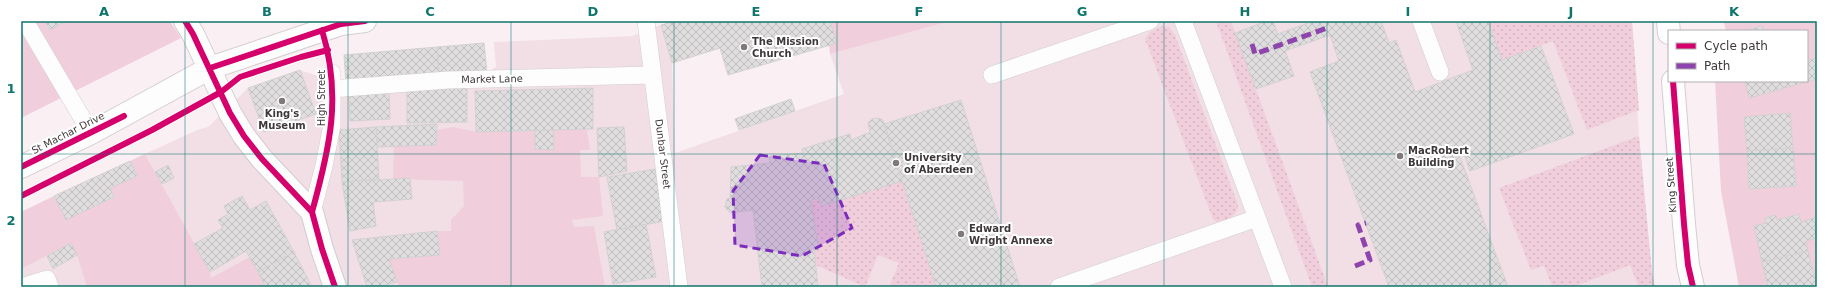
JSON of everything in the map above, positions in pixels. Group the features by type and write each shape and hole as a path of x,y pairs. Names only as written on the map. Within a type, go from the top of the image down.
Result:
{"main road":[{"name":"High Street","path":"185,21 210,68 230,113 244,136 262,159 312,212 322,249 335,287"},
{"name":"St Machar Drive","path":"21,167 91,133 210,68 341,23 365,21"},
{"name":"King Street","path":"1673,82 1688,266 1693,287"}],"lane":[{"path":"25,21 91,133"},
{"name":"Dunbar Street","path":"646,21 679,287"},
{"path":"992,75 1150,21"},
{"path":"1183,21 1283,287"},
{"path":"1421,21 1440,72"},
{"name":"Market Lane","path":"332,81 653,75"},
{"name":"High Street","path":"312,212 324,166 332,125 332,81"},
{"path":"1059,287 1257,218"},
{"path":"21,287 48,278 50,287"}],"highlighted area":[{"path":"760,155 824,164 852,228 802,256 735,245 733,191"}],"shaded area":[{"path":"21,21 170,21 181,38 21,118"},
{"path":"830,21 951,21 830,54 829,45 836,42"},
{"name":"University of Aberdeen","path":"951,21 1632,21 1639,136 1652,273 1655,287 21,287 21,269 167,194 145,154 197,130 208,127 248,88 300,70 344,85 487,72 496,67 494,42 632,36 661,25 672,63 675,153 844,94 830,54"},
{"path":"1216,21 1231,21 1328,287 1312,287"},
{"path":"1488,21 1632,21 1639,110 1587,130 1553,41 1502,60"},
{"path":"1817,21 1817,287 1739,287 1721,191 1715,82 1808,82 1808,30 1726,30 1724,22"},
{"path":"1162,26 1169,27 1175,35 1238,205 1234,215 1217,222 1213,219 1145,39 1150,32"},
{"path":"453,127 476,132 535,131 536,149 553,150 553,130 587,130 590,150 580,150 581,177 599,177 603,216 572,220 574,227 594,226 605,287 399,287 389,259 440,255 437,231 451,231 451,220 464,206 463,181 393,179 394,146 436,145 437,130"},
{"path":"1639,136 1652,273 1655,287 1639,287 1630,265 1573,287 1550,287 1552,286 1544,266 1531,270 1499,188"},
{"path":"145,154 210,272 211,278 250,257 266,287 87,287 77,255 70,244 21,269 21,212 54,196 66,220 114,197 110,188 136,176 130,161"},
{"path":"902,181 936,287 889,287 899,263 878,255 865,287 816,265 814,248 818,246 811,200 818,198 822,205"}],"building":[{"path":"45,21 66,21 50,30"},
{"name":"The Mission Church","path":"676,21 830,21 837,43 728,75 720,48 672,63 661,25"},
{"name":"MacRobert Building","path":"1267,21 1273,21 1278,34 1308,23 1308,21 1381,21 1389,43 1396,40 1415,92 1473,70 1456,21 1488,21 1502,60 1541,46 1574,134 1470,171 1462,148 1457,149 1508,287 1389,287 1310,72 1339,61 1330,35 1285,51 1294,76 1256,89 1235,33"},
{"path":"1762,26 1763,30 1748,30"},
{"path":"484,43 487,72 439,74 437,47"},
{"path":"437,47 439,74 346,83 344,55"},
{"path":"1816,58 1817,79 1808,82 1808,61"},
{"name":"King's Museum","path":"300,70 316,114 264,132 248,88"},
{"path":"1745,82 1806,82 1749,98"},
{"path":"467,87 467,122 407,123 407,89"},
{"path":"593,88 593,129 476,132 475,91"},
{"path":"389,92 390,119 350,121 349,93"},
{"path":"791,99 795,111 739,130 735,119"},
{"name":"Edward Wright Annexe","path":"961,100 1020,287 936,287 884,124"},
{"path":"1790,113 1793,148 1747,151 1744,117"},
{"path":"878,118 883,120 902,181 822,206 818,198 811,200 818,246 814,248 818,287 762,287 753,210 730,213 725,207 727,199 730,198 731,167 770,163 769,156 803,153 802,149 850,134 851,140 870,132 868,123 872,119"},
{"path":"437,124 436,145 378,147 376,127"},
{"path":"376,127 379,179 342,182 339,130"},
{"path":"624,127 627,171 599,177 597,128"},
{"path":"553,130 554,150 535,149 535,131"},
{"path":"1793,148 1796,186 1749,189 1747,151"},
{"path":"130,161 137,176 110,188 114,197 66,220 54,196"},
{"path":"168,165 174,178 162,184 155,172"},
{"path":"655,169 665,221 617,230 607,177"},
{"path":"410,178 412,199 373,202 376,226 350,231 342,182"},
{"path":"242,196 250,210 266,201 294,252 258,272 246,251 210,272 194,244 223,228 218,220 228,214 224,206"},
{"path":"1799,214 1801,222 1817,217 1817,238 1806,241 1808,251 1762,262 1754,226 1766,223 1765,218 1776,215 1777,220"},
{"path":"646,224 656,277 613,284 604,232"},
{"path":"437,231 440,255 389,259 397,282 378,287 367,287 352,240"},
{"path":"71,243 77,255 53,269 47,256"},
{"path":"1808,251 1817,287 1768,287 1762,262"},
{"path":"294,252 312,287 266,287 258,272"}],"marked path":[{"path":"1252,44 1255,54 1327,28"},
{"path":"1355,266 1370,260 1358,225 1366,223"}],"cycle path":[{"path":"185,21 193,34 230,113 244,136 262,159 312,212 322,249 335,287"},
{"path":"210,68 341,24 365,21"},
{"path":"312,212 324,165 331,121 331,77 328,54 322,30"},
{"path":"21,196 152,130 221,92 240,77 301,57 328,50"},
{"path":"1673,82 1684,224 1688,265 1693,287"},
{"path":"21,167 124,116"}],"place":[{"name":"The Mission Church","path":"744,47"},
{"name":"King's Museum","path":"282,101"},
{"name":"MacRobert Building","path":"1400,156"},
{"name":"University of Aberdeen","path":"896,163"},
{"name":"Edward Wright Annexe","path":"961,234"}]}
